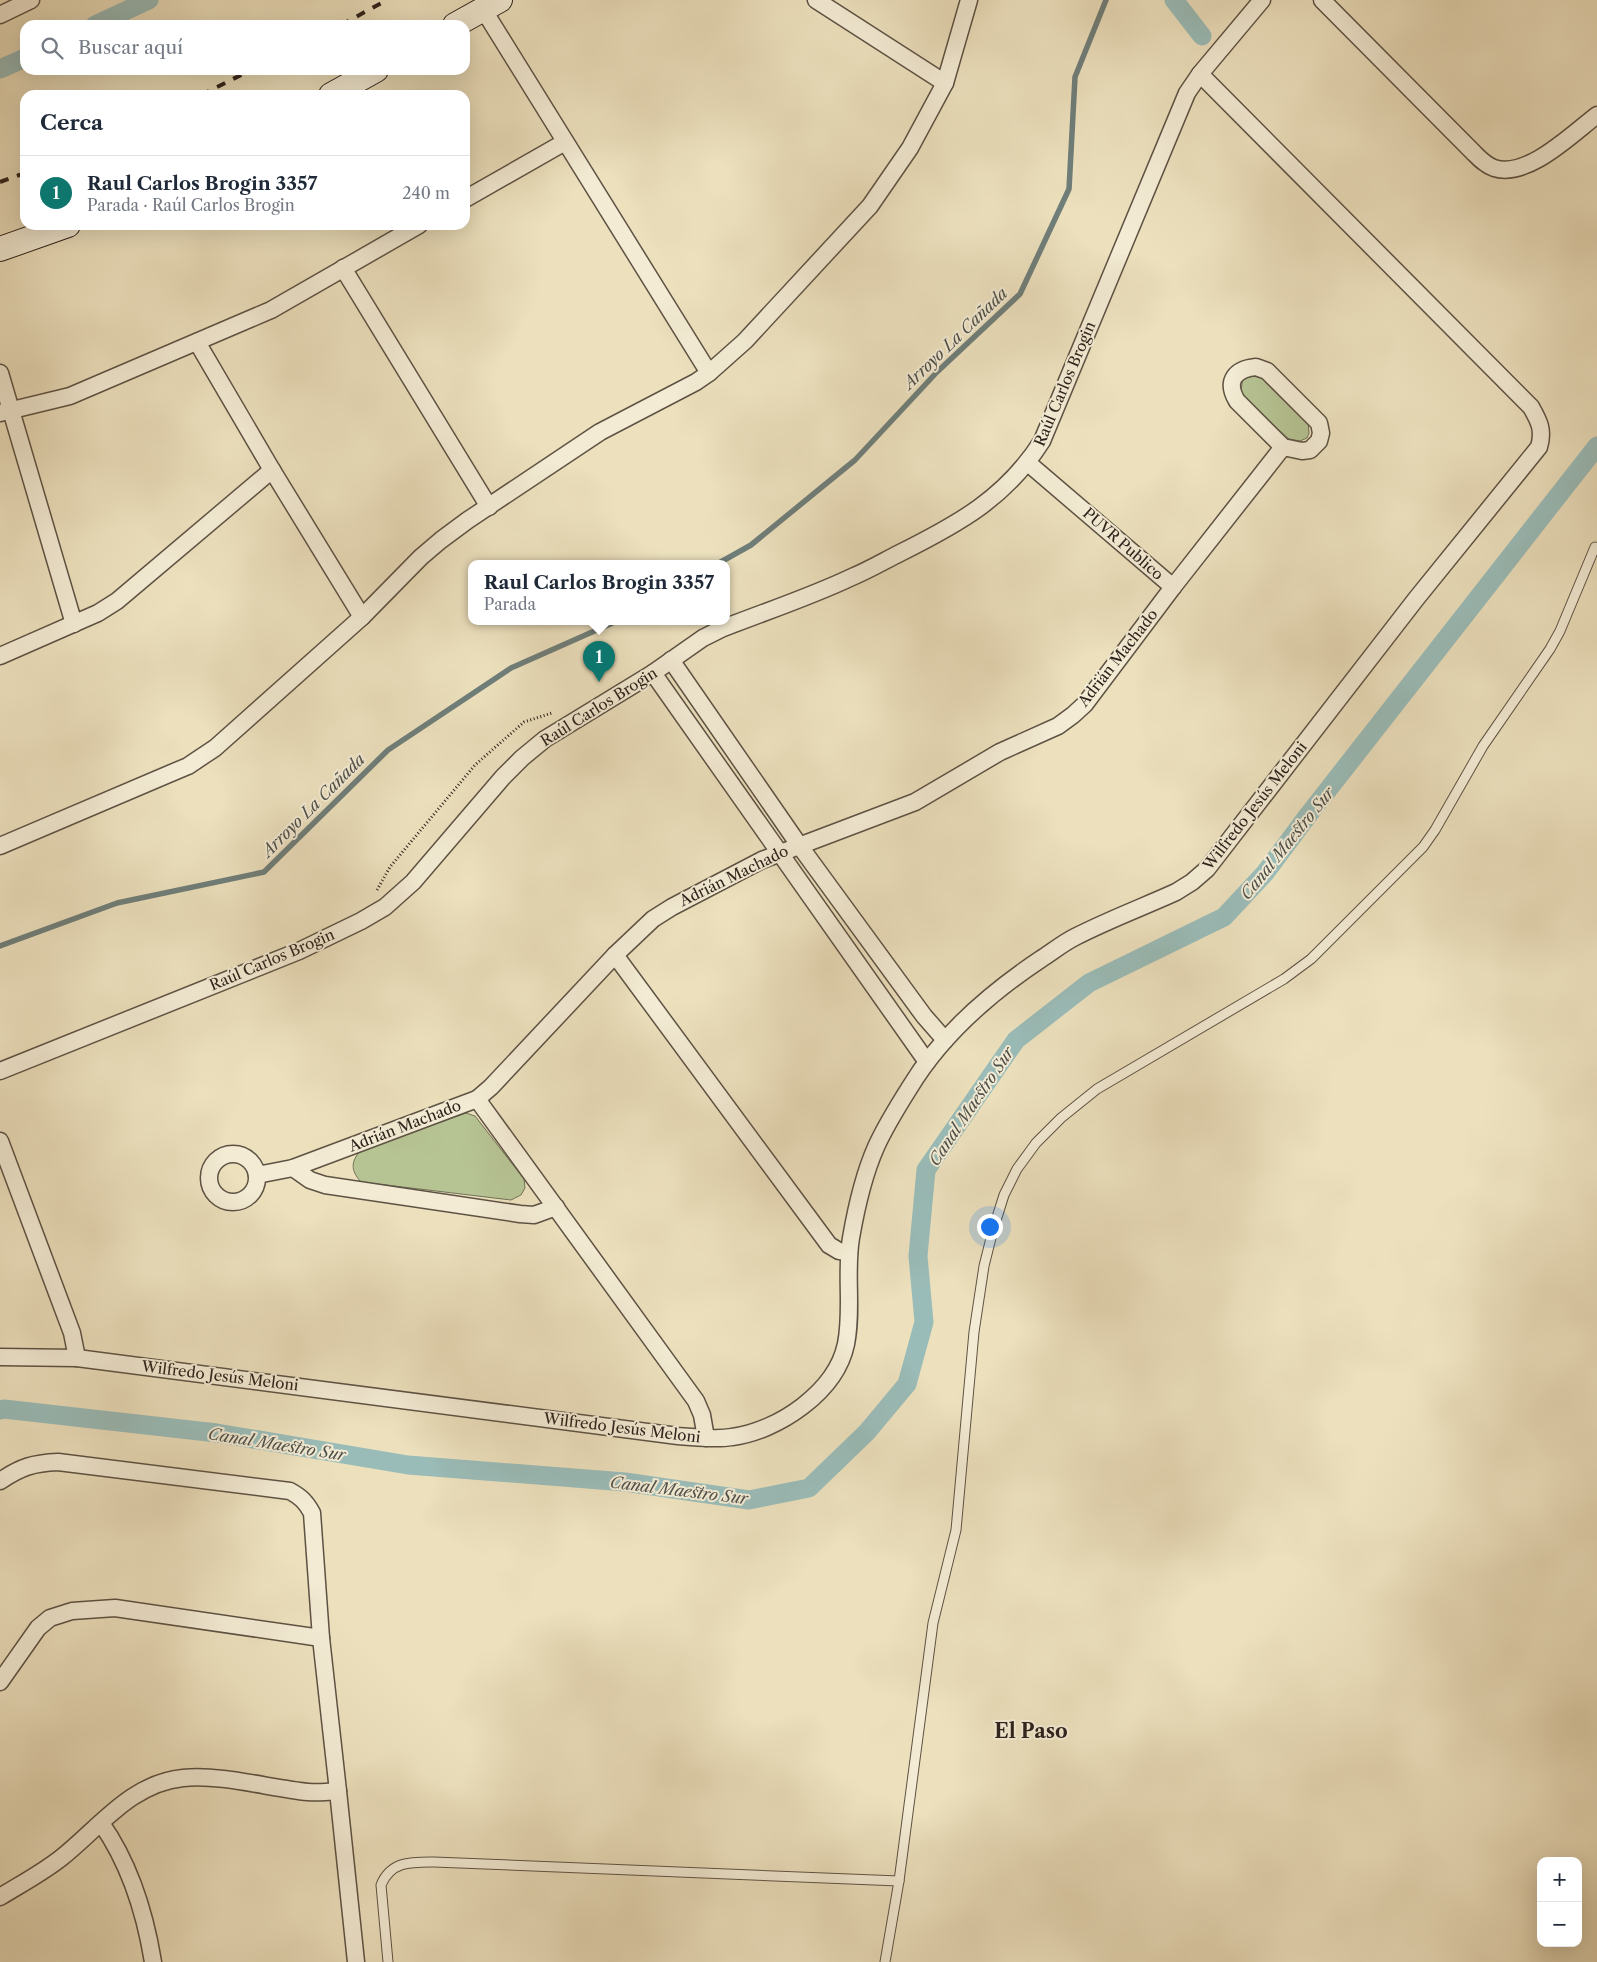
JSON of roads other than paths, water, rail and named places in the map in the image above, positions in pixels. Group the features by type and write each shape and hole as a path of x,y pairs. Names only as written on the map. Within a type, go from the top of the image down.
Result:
{"main road":[{"path":"464,20 492,4"},
{"path":"340,90 367,75"},
{"path":"0,249 54,230"}],"street":[{"path":"0,16 31,0"},
{"path":"816,0 945,83"},
{"path":"0,846 170,774 202,757 215,748 362,617 421,557 468,520 489,508 600,432 709,373 745,341 870,206 910,148 945,83 969,0"},
{"name":"Raúl Carlos Brogin","path":"0,1071 299,951 362,921 385,907 413,882 503,777 545,739 653,673 703,638 721,629 852,578 940,534 982,508 1028,463 1042,442 1187,93 1200,74 1262,0"},
{"path":"1322,0 1472,152 1487,165 1495,169 1522,168 1538,160 1597,115"},
{"path":"492,4 565,142 709,373"},
{"name":"Wilfredo Jesús Meloni","path":"0,1357 77,1358 668,1435 706,1438 732,1437 753,1432 776,1423 802,1408 820,1390 842,1358 846,1345 849,1324 849,1253 868,1167 876,1147 910,1086 927,1062 945,1040 987,998 1010,980 1074,938 1176,892 1192,882 1207,869 1410,606 1539,447 1542,436 1541,428 1531,407 1200,74"},
{"path":"470,196 565,142"},
{"path":"5,411 70,396 271,310 410,230"},
{"path":"343,268 489,508"},
{"path":"197,342 272,470 362,617"},
{"path":"1256,367 1267,371 1319,423 1321,432 1319,441 1310,450 1302,451 1283,447 1237,401 1231,392 1231,381 1237,373 1247,368 1256,367"},
{"path":"0,373 5,411 74,624"},
{"name":"PUVR Publico","path":"1028,463 1173,587 1283,447"},
{"path":"0,656 98,614 272,470"},
{"name":"Adrián Machado","path":"257,1176 293,1168 478,1099 615,955 653,919 672,907 779,853 915,802 1000,752 1058,726 1085,704 1173,587"},
{"path":"671,660 799,845 924,1016 945,1040"},
{"path":"653,673 927,1062"},
{"path":"615,955 829,1245 839,1251 849,1253"},
{"path":"478,1099 696,1401 702,1415 706,1438"},
{"path":"0,1141 72,1333 77,1358"},
{"path":"293,1168 310,1180 325,1185 520,1214 534,1214 556,1207"},
{"path":"0,1481 18,1469 38,1463 58,1462 290,1492 300,1497 307,1504 312,1513 321,1638 356,1962"},
{"path":"0,1682 38,1628 50,1618 72,1611 115,1608 321,1638"},
{"path":"0,1897 45,1870 121,1805 140,1792 160,1782 183,1778 210,1778 310,1793 338,1791"},
{"path":"101,1823 116,1843 129,1872 140,1906 153,1962"}],"lane":[{"path":"885,1962 899,1882 933,1623 956,1530 974,1332 984,1266 1004,1195 1017,1169 1036,1143 1097,1089 1284,980 1311,960 1423,847 1435,830 1483,746 1550,649 1560,631 1595,547"},
{"path":"388,1962 381,1885 385,1875 397,1866 410,1862 899,1882"}],"waterway":[{"name":"Canal Maestro Sur","path":"106,20 149,0"},
{"name":"Arroyo La Cañada","path":"724,560 751,545 855,460 937,372 1020,294 1069,189 1075,77 1106,0"},
{"path":"1174,0 1202,36"},
{"name":"Canal Maestro Sur","path":"0,69 20,60"},
{"name":"Canal Maestro Sur","path":"0,1410 217,1433 408,1465 625,1482 749,1500 809,1488 867,1432 907,1384 924,1322 918,1256 926,1170 1016,1040 1089,983 1224,917 1265,873 1597,446"},
{"name":"Arroyo La Cañada","path":"0,946 117,903 264,872 388,750 511,668 608,625"}],"railway":[{"path":"350,20 387,0"},
{"path":"211,90 241,75"},
{"path":"0,182 20,175"}],"place":[{"name":"Raul Carlos Brogin 3357","path":"599,682"}],"district":[{"name":"El Paso","path":"1031,1731"}]}
